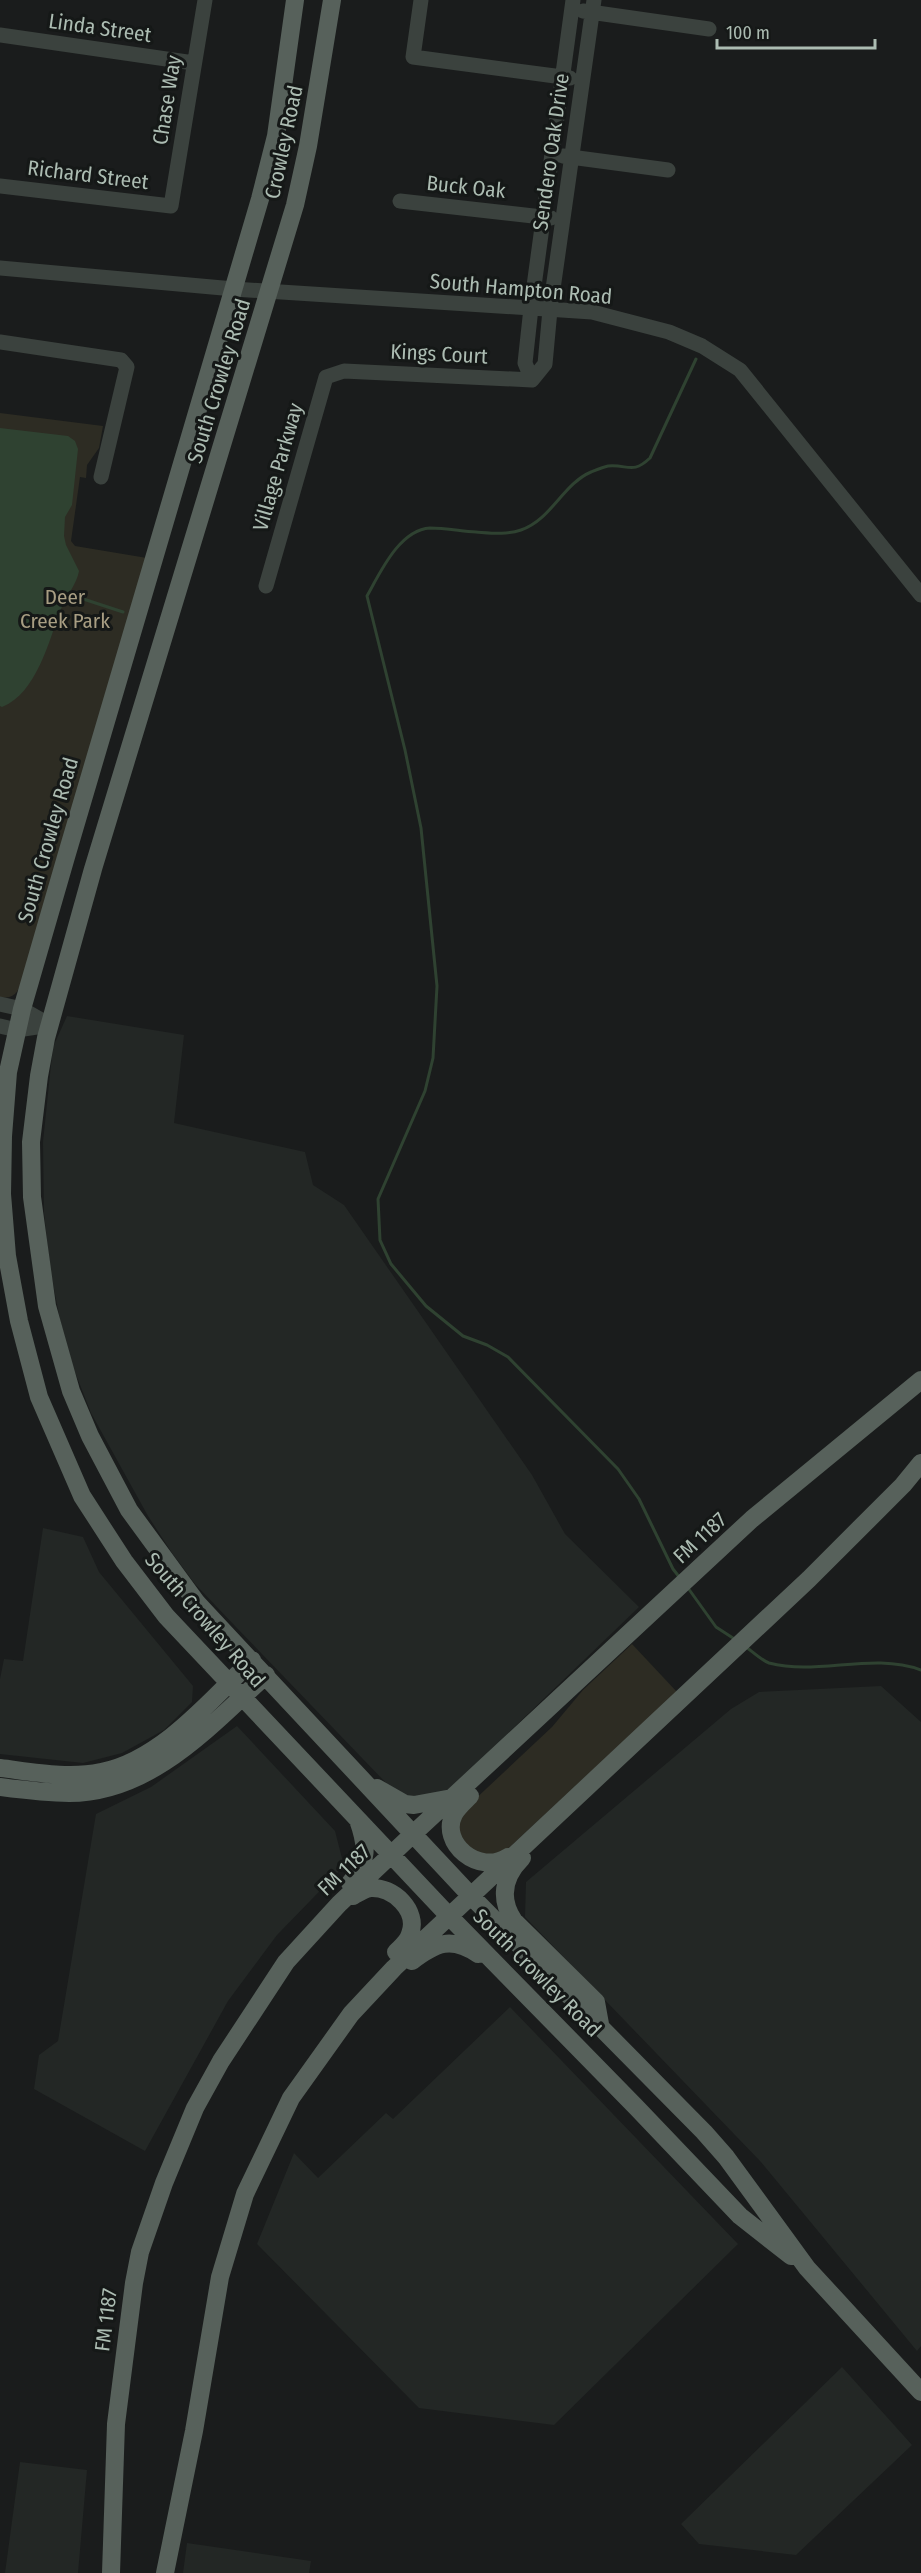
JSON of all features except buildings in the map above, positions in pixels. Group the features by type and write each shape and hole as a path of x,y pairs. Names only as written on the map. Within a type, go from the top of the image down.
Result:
{"main road":[{"name":"Crowley Road","path":"234,290 276,136 295,0"},
{"name":"Crowley Road","path":"270,291 308,146 333,0"},
{"name":"South Crowley Road","path":"234,290 22,1009 8,1028 2,1194 7,1256 19,1321 39,1397 82,1496 124,1561 166,1616 448,1916 740,2216 807,2268"},
{"name":"South Crowley Road","path":"270,291 93,869 50,1025 39,1076 31,1142 32,1197 47,1305 71,1391 90,1436 129,1510 197,1603 470,1895 659,2084 726,2157 807,2268 921,2392"},
{"name":"FM 1187","path":"111,2573 116,2424 140,2252 164,2183 195,2108 220,2061 286,1962 339,1904 752,1519 921,1380"},
{"path":"61,1450 90,1436"},
{"path":"165,2573 194,2431 220,2277 245,2194 279,2121 330,2042 364,1999 394,1968 809,1578 903,1485 921,1463"},
{"path":"0,1787 70,1793 105,1780 179,1730 252,1660"},
{"path":"0,1768 105,1780 139,1778 167,1761 198,1737 266,1676"},
{"path":"517,1852 496,1864 473,1860 460,1848 452,1833 451,1824 453,1815 459,1806 529,1743 536,1722"},
{"path":"600,2024 596,2002 514,1921 506,1903 505,1884 519,1860 650,1739 654,1723"},
{"path":"368,1786 380,1789 405,1804 414,1805 454,1797"},
{"path":"286,1962 289,1949 360,1872 364,1862 364,1836 356,1816"},
{"path":"279,2121 280,2103 315,2046 346,2005 408,1941 411,1932 409,1911 399,1899 386,1891 369,1888 339,1904"},
{"path":"394,1968 405,1966 443,1943 456,1943 468,1947 494,1963"},
{"path":"636,2107 659,2084"}],"street":[{"name":"Chase Way","path":"171,206 205,0"},
{"path":"421,0 413,57 582,80"},
{"path":"572,5 593,6 709,29"},
{"name":"Sendero Oak Drive","path":"531,308 572,5"},
{"name":"Sendero Oak Drive","path":"550,310 593,6"},
{"name":"Linda Street","path":"0,36 194,63"},
{"path":"552,155 668,170"},
{"name":"Richard Street","path":"0,186 171,206"},
{"name":"Buck Oak","path":"400,201 563,219"},
{"name":"South Hampton Road","path":"0,268 234,290 592,312 661,329 702,346 740,370 921,595"},
{"path":"531,308 525,363 532,380 545,364 550,310"},
{"path":"0,342 121,360 128,367 101,477"},
{"name":"Kings Court","path":"344,371 532,380"},
{"name":"Village Parkway","path":"266,586 326,377 344,371"},
{"path":"0,1004 22,1009 50,1025"},
{"path":"8,1028 50,1025"}],"shaded area":[{"path":"0,428 68,436 75,441 78,449 72,505 65,517 64,536 79,571 33,678 14,700 2,707 0,706"},
{"path":"67,1016 184,1035 174,1123 305,1152 313,1185 344,1205 532,1475 565,1534 639,1607 450,1789 414,1801 387,1784 235,1626 195,1584 172,1553 148,1516 91,1413 73,1367 60,1320 50,1268 44,1213 43,1142 53,1047"},
{"path":"43,1528 83,1537 99,1572 193,1686 192,1702 164,1730 122,1753 83,1763 0,1754 0,1679 4,1659 23,1661"},
{"path":"881,1686 921,1722 921,2346 917,2351 761,2162 525,1917 526,1882 731,1709 759,1692"},
{"path":"237,1726 335,1831 344,1866 277,1935 228,2001 145,2151 34,2089 39,2055 58,2041 96,1814 151,1787"},
{"path":"510,2007 738,2244 554,2425 419,2408 257,2244 294,2153 318,2178 386,2113 393,2119"},
{"path":"842,2367 912,2445 796,2555 699,2544 681,2524"},
{"path":"20,2462 87,2470 78,2573 5,2573"},
{"path":"187,2543 311,2561 309,2573 183,2573"}],"green space":[{"name":"Deer Creek Park","path":"0,413 103,426 99,448 87,465 86,478 80,477 71,541 75,546 147,558 21,983 14,995 8,997 0,997"},
{"path":"632,1644 677,1692 499,1857 483,1858 461,1840 458,1819 470,1804 552,1727 583,1690"}],"waterway":[{"path":"680,1578 673,1569 639,1499 618,1469 508,1357 487,1345 463,1336 426,1306 391,1264 380,1240 378,1199 425,1091 433,1058 437,986 421,828 405,750 367,596 392,554 409,536 419,531 430,528 499,533 521,530 541,518 572,485 591,472 608,466 630,468 644,463 650,458 696,359"},
{"path":"68,594 123,612"},
{"path":"688,1588 716,1627 736,1640"},
{"path":"746,1647 766,1662 788,1666 883,1663 921,1670"}]}
